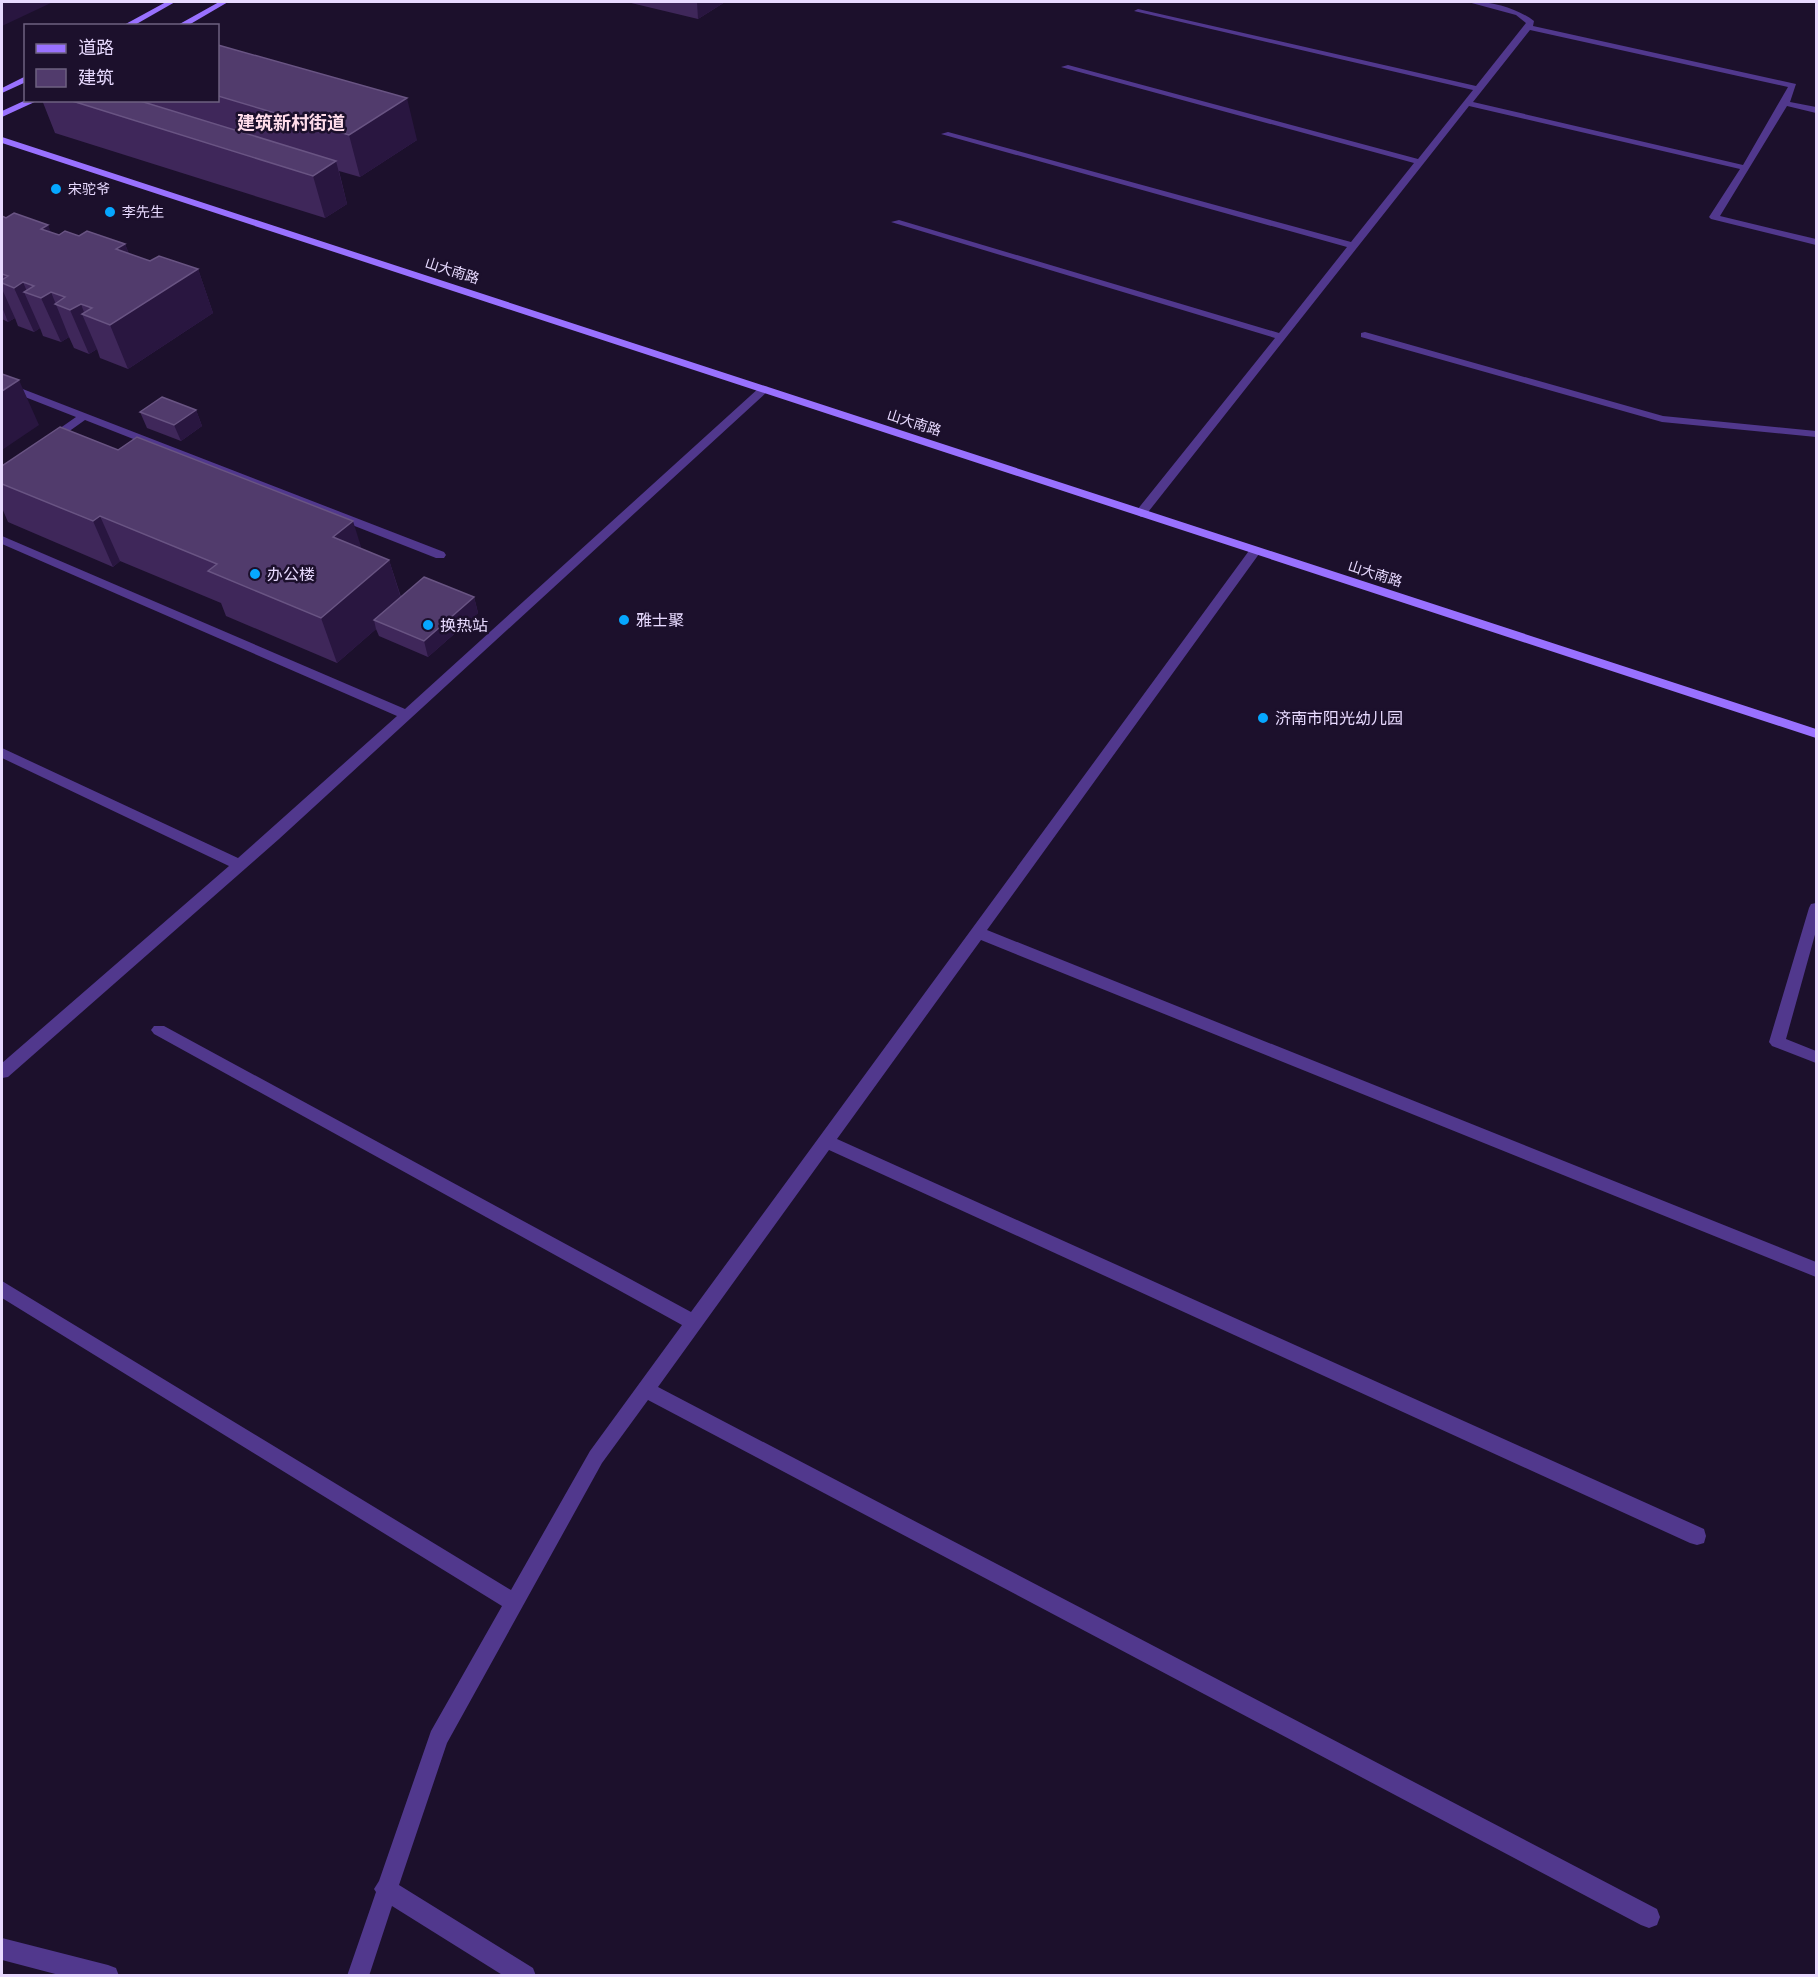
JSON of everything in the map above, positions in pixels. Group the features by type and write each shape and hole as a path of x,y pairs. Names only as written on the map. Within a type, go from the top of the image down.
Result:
{"main road":[{"path":"130,24 171,2"},
{"path":"184,24 224,2"},
{"path":"2,91 24,79"},
{"path":"2,114 29,102"},
{"name":"山大南路","path":"2,140 1816,734"}],"street":[{"path":"1141,513 1531,23 1519,13 1472,2"},
{"path":"1138,11 1478,89"},
{"path":"1527,27 1793,86 1746,168 1714,217 1816,242"},
{"path":"1065,68 1420,162"},
{"path":"1467,103 1746,168"},
{"path":"1785,103 1816,110"},
{"path":"945,134 1353,246"},
{"path":"896,222 1281,337"},
{"path":"1365,335 1662,419 1816,434"},
{"path":"2,384 441,555"},
{"path":"2,1072 240,865 764,389"},
{"path":"38,449 84,416"},
{"path":"2,540 407,715"},
{"path":"358,1976 385,1889 438,1738 596,1457 1255,551"},
{"path":"2,753 240,865"},
{"path":"1816,908 1777,1042 1816,1057"},
{"path":"977,932 1816,1270"},
{"path":"159,1030 693,1322"},
{"path":"825,1141 1697,1536"},
{"path":"2,1289 513,1602"},
{"path":"645,1389 1649,1917"},
{"path":"385,1889 525,1976"},
{"path":"2,1949 108,1976"}],"building":[{"path":"219,45 407,98 349,135 219,96"},
{"path":"75,102 144,102 336,161 313,176"},
{"path":"14,213 48,225 41,229 59,235 65,231 79,236 87,231 125,244 116,249 150,261 159,256 198,269 110,325 82,314 92,308 81,304 70,310 55,304 65,297 51,292 41,298 24,292 34,286 23,282 14,288 2,283 2,280 8,276 2,274 2,216 6,218"},
{"path":"2,374 19,380 2,391"},
{"path":"162,397 196,410 174,425 140,412"},
{"path":"60,427 118,450 137,437 353,521 333,537 389,560 321,618 208,571 217,564 100,516 93,521 2,484 2,466"},
{"path":"424,577 474,597 424,641 374,620"}],"place":[{"name":"宋驼爷","path":"56,189"},
{"name":"李先生","path":"110,212"},
{"name":"办公楼","path":"255,574"},
{"name":"雅士聚","path":"624,620"},
{"name":"换热站","path":"428,625"},
{"name":"济南市阳光幼儿园","path":"1263,718"}],"district":[{"name":"建筑新村街道","path":"291,123"}]}
